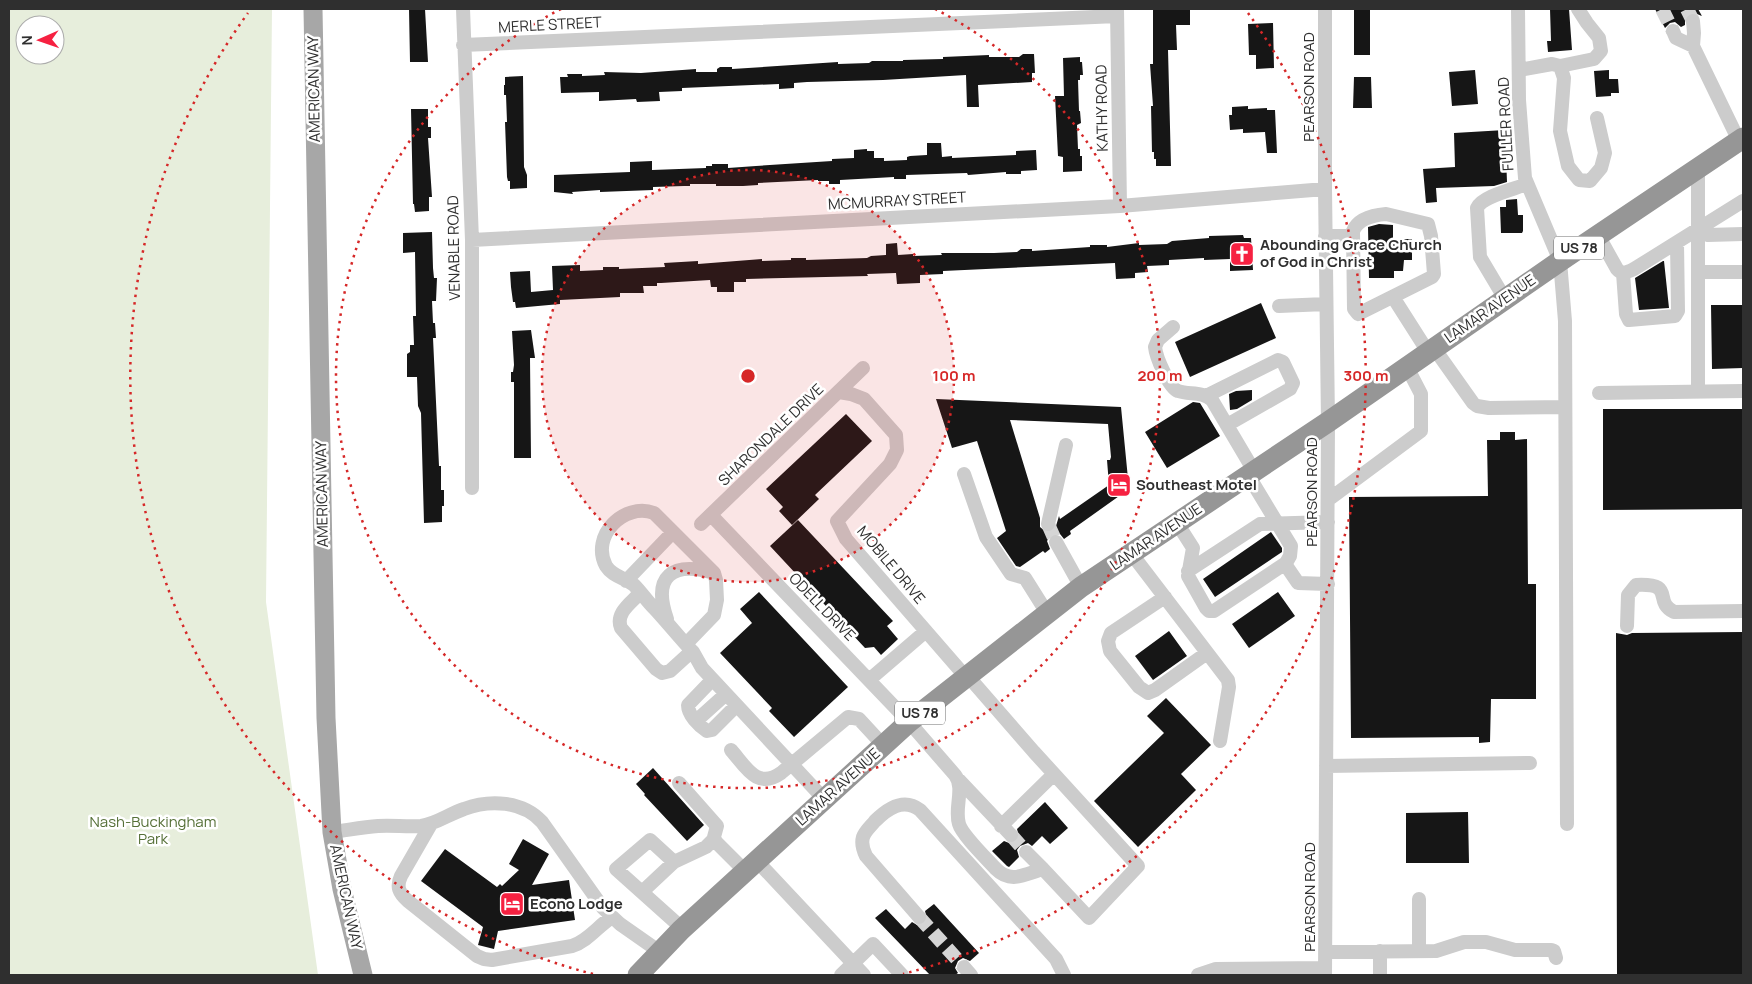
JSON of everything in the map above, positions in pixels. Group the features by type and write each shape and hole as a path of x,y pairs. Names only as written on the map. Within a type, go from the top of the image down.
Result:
{"highway":[{"name":"LAMAR AVENUE","path":"638,975 682,928 909,722 1081,587 1328,422 1598,235 1741,140"}],"main road":[{"name":"AMERICAN WAY","path":"313,9 326,708 332,832 342,889 363,975"}],"street":[{"name":"VENABLE ROAD","path":"463,9 472,240 472,488"},
{"name":"PEARSON ROAD","path":"1325,9 1324,189 1328,422 1325,972"},
{"name":"FULLER ROAD","path":"1518,9 1519,70 1525,178 1560,261 1564,321 1567,824"},
{"path":"1519,70 1552,64 1560,66 1594,60 1601,51 1598,38 1578,9"},
{"name":"MERLE STREET","path":"463,45 1117,13"},
{"name":"KATHY ROAD","path":"1117,13 1120,206"},
{"path":"1692,21 1694,32 1692,46 1741,140"},
{"path":"1673,31 1676,38 1681,42 1692,46"},
{"path":"1560,66 1564,78 1560,131 1568,166 1579,180 1590,181 1602,168 1605,153 1597,118"},
{"path":"1698,169 1698,391"},
{"path":"1505,299 1480,257 1477,208 1486,199 1527,184"},
{"name":"MCMURRAY STREET","path":"472,240 1120,206 1324,189"},
{"path":"1623,273 1634,270 1743,201"},
{"path":"1380,215 1392,215 1428,224 1431,236 1433,276 1360,314 1354,311 1353,236 1355,227 1358,224 1367,218 1380,215"},
{"path":"1698,231 1708,235 1743,234"},
{"path":"1598,235 1617,268 1623,273 1626,314 1629,320 1675,316 1678,311 1677,243"},
{"path":"1325,236 1353,236"},
{"path":"1698,272 1743,272"},
{"path":"1393,297 1468,398 1478,406 1489,408 1565,407"},
{"path":"1279,306 1326,304"},
{"path":"1173,328 1158,340 1155,347 1170,385 1178,392 1206,396 1212,400 1291,546 1290,556 1285,564 1213,611 1209,611 1189,579 1188,571 1193,548 1177,523"},
{"path":"1206,396 1278,360 1283,362 1293,383 1290,389 1226,425"},
{"path":"1328,500 1421,431 1421,394 1407,367"},
{"name":"SHARONDALE DRIVE","path":"706,519 863,368"},
{"path":"1599,393 1743,391"},
{"name":"MOBILE DRIVE","path":"839,392 864,399 896,435 897,450 890,464 837,521 846,539 966,676 1138,866 1089,918 1043,869"},
{"path":"1048,524 1066,445"},
{"path":"964,474 986,536 1011,574 1024,578 1047,613"},
{"path":"640,593 621,614 619,624 656,669 662,673 670,671 689,647 710,620 715,612 718,588 714,574 654,513 647,511 627,513 614,523 605,535 602,542 602,552 608,568 613,574 634,585 689,647 698,664 712,680 824,799"},
{"name":"ODELL DRIVE","path":"706,519 869,680 1006,830 1054,774"},
{"path":"1188,571 1256,525 1277,522 1328,522"},
{"path":"626,581 673,532"},
{"path":"1056,542 1081,587"},
{"path":"1131,553 1227,678 1229,687 1220,741"},
{"path":"1285,564 1298,583 1328,584"},
{"path":"668,624 661,596 667,577 671,573 682,570 698,570 714,574"},
{"path":"1627,626 1628,595 1636,585 1656,586 1660,589 1668,609 1674,612 1743,611"},
{"path":"1165,597 1112,633 1108,640 1110,651 1140,688 1148,693 1208,653"},
{"path":"869,680 926,631"},
{"path":"712,680 688,705 688,712 705,731 712,730 736,706"},
{"path":"696,721 726,694"},
{"path":"731,750 760,779 770,780 848,717 859,719 883,745"},
{"path":"1326,766 1530,763"},
{"path":"959,780 959,825 996,869 1002,875 1010,878 1043,869 1026,852"},
{"path":"642,892 674,862 706,848 714,839 717,826 679,783"},
{"path":"332,832 378,826 419,826 431,824 463,809 477,805 503,804 527,809 542,822 599,904 612,917 660,952"},
{"path":"919,917 866,856 862,846 863,836 867,830 886,810 898,805 913,806 920,810 1056,959 1064,975"},
{"path":"431,824 400,879 398,884 400,892 408,901 477,956 492,960 572,946 583,942 612,917"},
{"path":"714,839 751,866 864,975"},
{"path":"674,862 650,840 616,869 682,928"},
{"path":"1419,899 1419,951"},
{"path":"1326,952 1441,950 1464,942 1486,942 1511,949 1551,950 1556,954 1556,958"},
{"path":"841,975 873,944 902,975"},
{"path":"1380,951 1380,975"},
{"path":"1198,975 1216,969 1325,972"}],"green space":[{"name":"Nash-Buckingham Park","path":"9,9 272,9 266,602 318,975 9,975"}],"building":[{"path":"409,9 425,9 428,62 410,62"},
{"path":"1153,9 1190,9 1190,25 1176,25 1177,50 1168,50 1171,166 1156,166 1154,152 1152,152 1151,106 1153,106 1150,64 1153,64"},
{"path":"1354,9 1370,9 1370,55 1354,55"},
{"path":"1550,9 1569,9 1572,50 1548,52 1547,41 1551,41"},
{"path":"1655,9 1698,9 1702,16 1692,12 1685,17 1685,25 1681,27 1675,22 1670,23 1665,28"},
{"path":"1273,23 1274,68 1256,69 1256,55 1249,55 1248,24"},
{"path":"1023,54 1034,54 1035,73 1032,73 1032,82 978,85 979,107 967,107 966,75 807,82 794,83 794,88 779,89 779,84 682,88 682,91 659,92 660,101 637,102 636,99 599,101 599,92 561,93 560,77 568,77 567,74 582,74 582,76 605,75 604,72 641,73 696,69 696,72 717,72 717,69 720,67 732,67 732,69 838,62 838,64 869,63 872,61 943,59 943,57 989,55 989,57 1019,57"},
{"path":"1080,57 1083,75 1080,75 1080,80 1078,80 1081,123 1077,125 1078,149 1080,149 1080,156 1082,156 1082,171 1063,172 1063,157 1058,156 1055,96 1064,96 1063,58"},
{"path":"1475,70 1478,104 1452,106 1449,72"},
{"path":"1609,70 1609,79 1618,79 1619,93 1611,93 1611,96 1596,97 1594,71"},
{"path":"523,76 524,167 527,175 527,188 510,189 510,181 508,181 507,177 505,122 507,122 504,85 505,77"},
{"path":"1354,77 1371,77 1372,108 1353,108"},
{"path":"1248,106 1248,109 1267,108 1267,110 1275,110 1277,153 1267,153 1265,132 1243,133 1243,129 1230,130 1229,115 1232,115 1232,107"},
{"path":"411,109 428,109 428,127 431,127 431,138 428,138 432,197 429,197 429,211 415,212 413,204"},
{"path":"1505,130 1507,182 1494,186 1436,188 1437,202 1426,203 1423,169 1455,167 1454,133"},
{"path":"927,143 941,143 942,157 952,156 952,158 1016,155 1016,151 1036,150 1037,170 1021,171 1021,174 1006,174 1006,172 968,175 967,173 906,175 906,179 894,179 894,177 840,180 840,184 829,184 829,181 818,180 758,183 758,185 743,186 690,184 690,186 653,187 653,190 600,192 600,190 572,192 573,194 554,192 554,175 630,172 630,162 652,161 652,170 706,168 706,166 712,166 712,164 728,164 728,168 854,158 854,150 867,149 867,151 874,151 874,158 884,158 884,161 907,160 907,157 910,156 927,155"},
{"path":"1517,199 1518,215 1523,215 1523,231 1522,233 1501,233 1500,207 1506,207 1506,200"},
{"path":"1379,224 1393,225 1393,239 1412,239 1412,260 1404,260 1403,271 1394,271 1394,278 1369,278 1368,227"},
{"path":"432,232 434,278 437,278 436,301 432,301 436,338 433,338 439,466 441,466 441,490 444,490 444,506 442,506 442,522 424,523 421,413 418,406 417,377 407,377 407,354 410,352 410,345 414,345 413,316 416,316 415,252 403,253 403,233"},
{"path":"1243,235 1244,238 1251,238 1253,270 1230,271 1230,259 1169,260 1169,265 1147,266 1148,272 1135,273 1135,278 1116,279 1115,263 943,271 943,274 920,275 920,283 897,284 896,273 867,274 868,276 746,279 746,282 734,282 734,292 717,292 717,287 711,287 710,280 657,283 657,286 643,286 644,293 620,293 620,297 560,300 560,304 516,308 515,302 513,302 510,272 530,271 531,292 553,290 552,266 580,265 580,271 603,270 603,267 619,267 619,269 665,267 664,263 698,261 698,264 762,259 762,261 791,260 791,258 806,258 806,260 867,258 886,255 886,244 897,243 898,255 913,254 913,256 942,255 941,253 1017,252 1021,249 1032,249 1032,251 1090,247 1090,245 1107,245 1107,247 1139,243 1139,245 1167,244 1172,241 1209,238 1209,236"},
{"path":"1663,261 1669,308 1639,310 1635,278"},
{"path":"1261,303 1276,338 1190,377 1175,342"},
{"path":"1711,305 1743,305 1743,368 1712,369"},
{"path":"531,330 535,358 530,358 531,458 514,458 514,382 511,382 511,372 513,372 514,365 512,331"},
{"path":"1252,390 1252,400 1237,409 1230,410 1229,394 1236,391"},
{"name":"Southeast Motel","path":"936,399 1121,407 1129,489 1070,531 1071,534 1064,539 1060,534 1051,535 1047,541 1050,549 1045,553 1043,551 1020,567 1016,566 997,538 1006,531 977,441 952,448","holes":["1010,420 1108,424 1111,457 1110,460 1107,460 1109,485 1060,519 1059,516 1056,526 1051,532 1046,532 1040,527 1040,518"]},
{"path":"1193,402 1200,403 1220,436 1167,468 1145,432"},
{"path":"1603,409 1743,409 1743,509 1603,510"},
{"path":"846,414 872,441 815,495 819,499 792,525 779,511 783,507 766,489"},
{"path":"1500,432 1515,432 1515,440 1527,439 1528,584 1536,584 1536,699 1491,699 1490,742 1479,743 1479,737 1351,738 1349,497 1488,496 1487,440 1500,440"},
{"path":"798,520 893,621 887,626 898,639 881,655 874,647 865,648 770,546"},
{"path":"1271,532 1282,548 1282,552 1215,597 1203,579"},
{"path":"759,592 848,687 794,737 769,711 772,708 720,653 752,623 740,609"},
{"path":"1278,592 1295,616 1249,648 1232,624"},
{"path":"1169,631 1187,656 1153,680 1135,656"},
{"path":"1743,632 1743,975 1617,975 1616,633 1627,635 1632,633"},
{"path":"1166,698 1211,745 1181,774 1196,790 1138,847 1094,801 1164,733 1147,716"},
{"path":"653,768 704,825 687,841 636,784"},
{"path":"1045,802 1068,828 1050,844 1042,836 1032,846 1028,843 1020,846 1017,850 1019,857 1009,867 1007,866 992,851 1004,841 1009,843 1017,842 1019,837 1017,829"},
{"path":"1468,812 1469,863 1406,863 1406,813"},
{"name":"Econo Lodge","path":"523,839 549,854 532,885 569,880 575,920 498,931 494,949 478,945 483,927 421,881 445,849 497,887 500,884 502,886 519,870 509,864"},
{"path":"934,904 979,953 970,961 963,958 958,961 955,968 958,973 955,975 930,975 875,918 886,909 905,929 912,922 921,925 927,919 925,911"}],"tunnel":[{"path":"1662,9 1673,31"},
{"path":"1687,9 1693,21"},
{"path":"1048,524 1056,542"},
{"path":"1011,835 1026,852"},
{"path":"919,917 964,967"}],"place":[{"name":"Abounding Grace Church of God in Christ","path":"1242,254"},
{"name":"Southeast Motel","path":"1119,485"},
{"name":"Econo Lodge","path":"512,904"}]}
